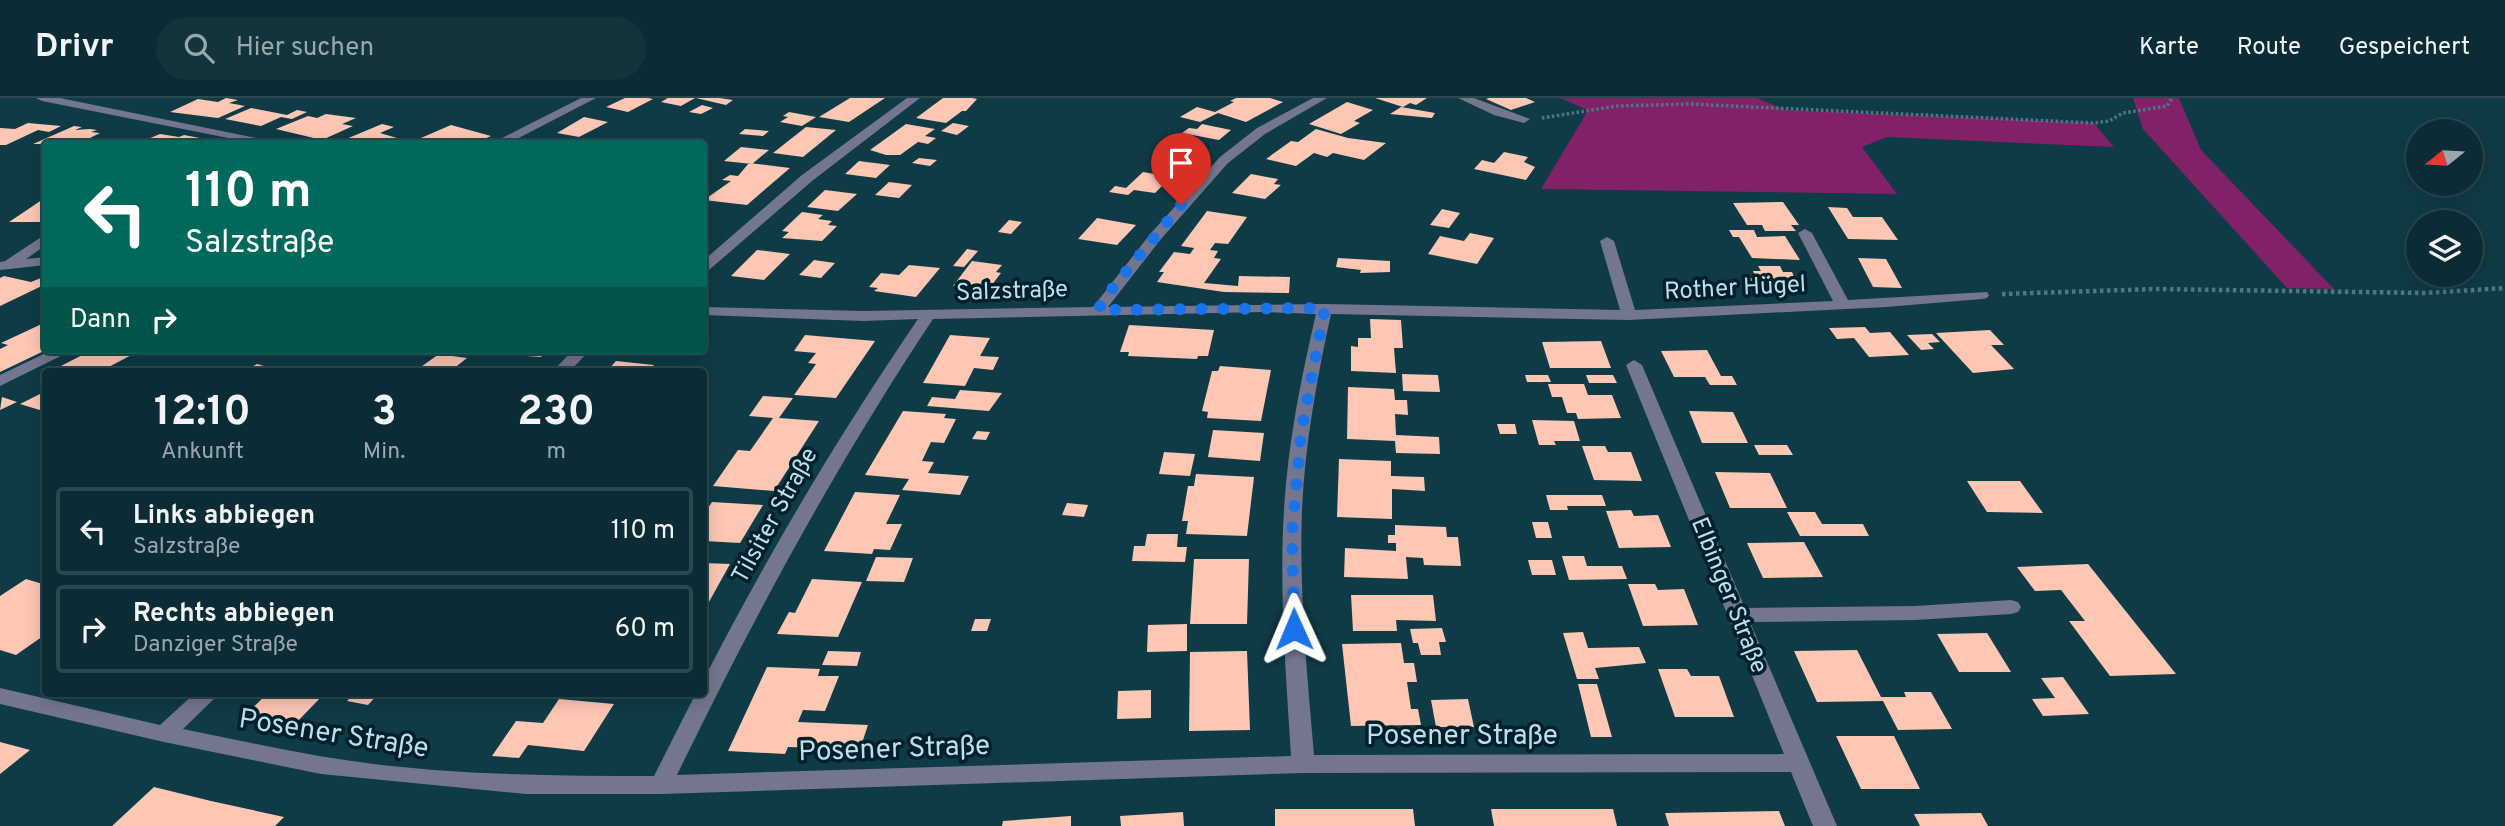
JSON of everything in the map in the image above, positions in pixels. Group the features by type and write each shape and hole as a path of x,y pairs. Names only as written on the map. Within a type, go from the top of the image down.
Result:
{"street":[{"path":"43,98 263,140"},
{"path":"504,140 590,98"},
{"path":"707,264 816,171 914,98"},
{"path":"1098,310 1156,236 1224,160 1261,131 1321,98"},
{"path":"1464,98 1498,113 1524,119"},
{"path":"233,140 243,135"},
{"name":"Rother Hügel","path":"1805,233 1843,305"},
{"path":"5,265 42,241"},
{"path":"1607,241 1622,315"},
{"path":"5,265 42,261"},
{"name":"Rother Hügel","path":"1622,315 1843,305 1982,295"},
{"path":"1304,764 1294,629 1292,533 1301,433 1325,308"},
{"name":"Salzstraße","path":"707,311 928,316 1098,310 1325,308 1622,315"},
{"name":"Tilsiter Straße","path":"707,695 792,529 873,395 928,316"},
{"path":"0,381 57,354"},
{"path":"564,368 578,354"},
{"name":"Elbinger Straße","path":"1634,365 1825,826"},
{"path":"1738,615 1915,613 2011,607"},
{"name":"Posener Straße","path":"0,696 164,734 321,765 526,785 661,785 1304,764 1798,763"},
{"path":"164,734 205,697"},
{"name":"Tilsiter Straße","path":"661,785 706,697"}],"path":[{"path":"1524,119 1568,116 1617,106 1689,104 2094,123 2109,121 2123,113 2167,106 2172,98"},
{"path":"1982,295 2110,290 2389,293 2505,288"}],"shaded area":[{"path":"1560,98 1757,98 1785,110 2094,123 2114,147 1887,137 1862,147 1897,194 1541,189 1590,111"},
{"path":"2133,98 2179,98 2201,150 2334,289 2287,288 2143,129"}],"building":[{"path":"226,98 238,100 229,103 245,106 218,118 170,112 198,99 218,102"},
{"path":"625,98 653,99 628,112 606,107"},
{"path":"668,98 695,98 681,106 661,102"},
{"path":"696,98 719,98 733,100 726,105"},
{"path":"850,98 885,98 849,122 819,117"},
{"path":"943,98 977,99 966,111 946,123 916,118"},
{"path":"1236,98 1270,98 1283,102 1246,122 1218,113 1200,122 1180,117 1197,107 1215,112 1234,102 1230,101"},
{"path":"1375,98 1427,98 1416,105 1410,103 1403,107"},
{"path":"1526,98 1535,102 1511,110 1486,99"},
{"path":"1347,102 1373,110 1354,121 1360,123 1341,134 1309,124"},
{"path":"702,105 713,108 701,114 689,112"},
{"path":"1401,107 1435,113 1432,118 1390,114"},
{"path":"251,108 287,115 297,110 307,112 292,119 281,117 261,126 225,119"},
{"path":"789,112 816,117 802,126 780,122 788,117 783,116"},
{"path":"326,114 356,118 342,124 353,126 322,140 276,129 308,116 317,118"},
{"path":"584,117 608,122 579,137 557,133"},
{"path":"28,123 61,126 49,132 38,130 6,145 0,145 0,128 15,129"},
{"path":"953,123 969,126 957,135 941,131"},
{"path":"382,124 394,127 380,133 397,138 392,140 344,140"},
{"path":"906,124 935,129 925,136 936,138 928,144 918,142 900,155 886,155 870,150"},
{"path":"1202,124 1231,130 1219,140 1182,133 1189,128 1197,129"},
{"path":"451,125 491,136 482,140 416,140"},
{"path":"74,126 82,127 75,130 90,129 97,130 91,132 100,133 86,140 42,140"},
{"path":"806,127 836,130 803,157 773,153"},
{"path":"745,129 769,131 763,136 739,134"},
{"path":"1316,129 1348,138 1386,143 1364,160 1333,153 1327,157 1314,153 1296,166 1266,159 1291,141 1298,142"},
{"path":"160,134 205,139 203,140 145,140"},
{"path":"741,147 769,150 752,164 724,161"},
{"path":"1504,152 1528,157 1524,162 1535,167 1526,180 1474,169 1482,160 1494,163"},
{"path":"919,158 937,160 930,166 912,163"},
{"path":"859,161 890,165 876,178 845,174"},
{"path":"749,163 790,168 747,205 707,200 731,181 722,180 730,175 738,176"},
{"path":"1143,172 1171,177 1155,193 1134,190 1128,195 1109,192 1115,186 1126,188"},
{"path":"1251,174 1278,179 1274,184 1281,185 1265,199 1232,193"},
{"path":"889,182 912,185 899,198 875,195"},
{"path":"825,190 857,194 838,211 807,207"},
{"path":"42,200 42,222 9,222"},
{"path":"1783,202 1799,225 1791,225 1796,231 1765,231 1762,225 1747,225 1733,203"},
{"path":"1828,207 1847,208 1853,217 1882,217 1898,240 1848,239"},
{"path":"1442,209 1460,213 1449,228 1430,225"},
{"path":"1207,211 1247,217 1228,244 1215,243 1210,250 1218,251 1214,258 1221,259 1204,283 1238,286 1239,276 1290,277 1289,293 1224,292 1157,282 1164,272 1159,272 1174,252 1190,254 1194,248 1181,246"},
{"path":"802,212 823,215 818,219 832,221 828,225 837,226 822,241 782,238 789,232 782,231"},
{"path":"1097,218 1136,225 1117,245 1078,239"},
{"path":"1009,220 1022,222 1011,234 998,232"},
{"path":"1729,230 1754,230 1757,237 1785,236 1800,260 1752,258 1739,237 1733,237"},
{"path":"1470,233 1494,238 1477,264 1428,254 1440,236 1464,241"},
{"path":"967,249 978,251 964,267 953,266"},
{"path":"757,250 790,254 764,280 731,276"},
{"path":"1338,258 1390,261 1390,272 1360,273 1361,270 1336,267"},
{"path":"1858,258 1886,259 1902,288 1873,287"},
{"path":"814,260 835,263 821,278 799,275"},
{"path":"972,261 1002,265 996,272 1001,273 988,290 953,286"},
{"path":"909,265 940,268 916,297 874,291 878,288 869,287 881,273 899,275"},
{"path":"1758,266 1780,266 1783,272 1792,272 1795,279 1802,280 1806,287 1799,287 1802,293 1762,291 1759,284 1751,284 1749,278 1756,278 1753,271 1761,271"},
{"path":"4,276 31,282 42,278 42,286 0,306 0,278"},
{"path":"1370,319 1401,320 1403,348 1394,348 1396,373 1351,371 1351,346 1358,347 1358,338 1371,338"},
{"path":"42,324 42,352 0,372 0,349 8,345 1,343"},
{"path":"1129,325 1214,330 1208,356 1198,356 1197,359 1128,356 1129,352 1120,352"},
{"path":"1865,327 1870,333 1890,332 1909,355 1869,357 1854,338 1837,339 1829,328"},
{"path":"1990,330 2004,345 1991,345 2014,369 1973,373 1936,333"},
{"path":"1932,334 1940,342 1928,343 1934,349 1921,350 1907,335"},
{"path":"805,335 875,341 836,398 794,395 816,364 808,363 816,353 794,351"},
{"path":"950,335 990,338 980,356 999,357 993,370 974,368 965,386 923,383"},
{"path":"1601,341 1611,368 1550,368 1542,342"},
{"path":"1707,350 1721,376 1732,376 1737,385 1710,385 1705,377 1674,377 1661,351"},
{"path":"84,354 133,354 107,368 59,367"},
{"path":"439,354 467,358 454,368 419,368"},
{"path":"499,354 544,354 541,357"},
{"path":"616,361 654,365 651,368 610,368"},
{"path":"257,364 271,368 250,368"},
{"path":"1220,366 1271,370 1261,421 1207,418 1208,412 1202,411 1212,371 1218,371"},
{"path":"1402,374 1438,375 1440,392 1403,391"},
{"path":"1525,375 1548,375 1551,382 1527,382"},
{"path":"1586,375 1613,375 1617,383 1589,383"},
{"path":"1548,384 1584,384 1588,395 1612,395 1621,418 1578,419 1576,413 1567,413 1562,397 1552,397"},
{"path":"1348,387 1394,389 1395,400 1407,400 1408,415 1395,414 1396,435 1439,437 1440,454 1396,453 1395,441 1347,439"},
{"path":"960,390 1002,393 989,411 927,406 932,397 955,399"},
{"path":"42,393 42,411 20,404"},
{"path":"763,396 793,398 779,418 819,421 774,491 713,486 738,450 750,451 773,418 749,416"},
{"path":"2,397 17,402 0,410"},
{"path":"903,411 946,414 944,418 956,419 944,443 931,442 922,461 934,462 928,473 969,476 960,495 902,490 909,479 865,475"},
{"path":"1689,411 1733,412 1748,443 1702,443"},
{"path":"1532,420 1574,421 1580,441 1554,441 1556,445 1539,445"},
{"path":"1497,424 1515,424 1517,434 1500,434"},
{"path":"1213,430 1264,433 1260,461 1208,457"},
{"path":"977,431 990,432 986,440 972,439"},
{"path":"1754,445 1787,445 1793,455 1759,455"},
{"path":"1582,446 1605,446 1608,452 1631,452 1642,481 1594,480"},
{"path":"1164,452 1195,454 1190,476 1159,474"},
{"path":"1339,459 1391,461 1391,476 1424,477 1425,491 1392,489 1392,519 1337,517"},
{"path":"1715,472 1770,473 1787,508 1730,508"},
{"path":"1196,474 1254,477 1247,536 1186,534 1188,521 1182,521 1188,486 1194,486"},
{"path":"1967,481 2020,481 2043,513 1987,512"},
{"path":"855,492 900,495 886,524 902,524 890,550 874,549 872,554 824,551"},
{"path":"1546,495 1602,495 1606,506 1567,506 1568,510 1550,510"},
{"path":"712,502 763,505 740,543 707,541 707,510"},
{"path":"1067,503 1088,505 1084,517 1062,515"},
{"path":"1631,510 1634,516 1658,515 1671,547 1619,548 1606,511"},
{"path":"1787,512 1815,512 1822,524 1863,524 1869,536 1800,536"},
{"path":"1532,522 1548,522 1552,538 1536,538"},
{"path":"1395,525 1446,527 1447,537 1458,537 1461,566 1424,565 1423,558 1406,557 1408,579 1344,577 1345,548 1396,551 1396,543 1388,543 1388,535 1395,535"},
{"path":"1147,534 1178,534 1177,547 1187,547 1185,562 1132,561 1134,546 1145,546"},
{"path":"1804,542 1823,577 1763,578 1747,543"},
{"path":"1562,556 1584,556 1587,566 1622,566 1627,579 1569,580"},
{"path":"876,557 913,558 904,582 866,581"},
{"path":"1194,559 1249,559 1247,624 1190,624"},
{"path":"1528,560 1552,560 1556,575 1532,575"},
{"path":"707,563 730,564 707,606"},
{"path":"2088,564 2176,674 2110,676 2069,621 2085,621 2061,590 2035,591 2017,567"},
{"path":"26,579 42,584 42,637 16,655 0,650 0,596"},
{"path":"812,579 862,582 838,637 777,634 789,612 795,613"},
{"path":"1628,584 1655,584 1658,590 1684,589 1698,625 1643,626"},
{"path":"1351,595 1433,595 1436,621 1396,620 1397,631 1353,631"},
{"path":"975,619 991,619 987,631 971,631"},
{"path":"1187,624 1187,651 1147,652 1148,625"},
{"path":"1442,628 1446,642 1439,642 1441,655 1421,655 1418,643 1413,643 1410,629"},
{"path":"1583,632 1588,648 1639,647 1646,663 1595,668 1599,679 1577,679 1563,633"},
{"path":"1987,633 2011,672 1959,672 1937,634"},
{"path":"1401,643 1404,663 1414,663 1417,682 1407,682 1411,709 1418,709 1421,725 1351,726 1342,644"},
{"path":"1857,650 1881,697 1906,697 1904,692 1931,692 1952,729 1898,730 1883,701 1817,702 1794,651"},
{"path":"828,651 861,652 857,666 822,665"},
{"path":"1247,651 1250,730 1189,731 1190,652"},
{"path":"767,667 820,669 818,676 839,676 825,711 803,710 798,722 868,725 860,749 788,747 785,754 728,751"},
{"path":"1658,669 1687,669 1691,676 1719,676 1734,717 1675,717"},
{"path":"2063,677 2089,714 2043,716 2032,699 2055,698 2041,678"},
{"path":"1578,684 1597,684 1612,737 1591,737"},
{"path":"1151,690 1151,718 1117,719 1118,691"},
{"path":"264,697 321,697 294,725 244,716"},
{"path":"351,697 375,697 368,705 347,701"},
{"path":"559,699 614,704 584,751 528,745 519,758 492,756 516,721 543,723"},
{"path":"1468,699 1474,727 1436,727 1431,700"},
{"path":"1836,736 1894,736 1920,789 1861,789"},
{"path":"0,742 30,750 0,774"},
{"path":"154,787 284,817 275,826 112,826"},
{"path":"1275,809 1413,809 1415,826 1275,826"},
{"path":"1491,809 1613,809 1617,826 1494,826"},
{"path":"1779,811 1785,826 1669,826 1665,813"},
{"path":"1183,812 1184,826 1121,826 1120,816"},
{"path":"1981,813 1988,826 1920,826 1914,814"},
{"path":"1071,816 1071,826 1002,826 1003,821"}],"route":[{"path":"1181,205 1098,310 1325,308 1301,433 1292,533 1294,629"}]}
